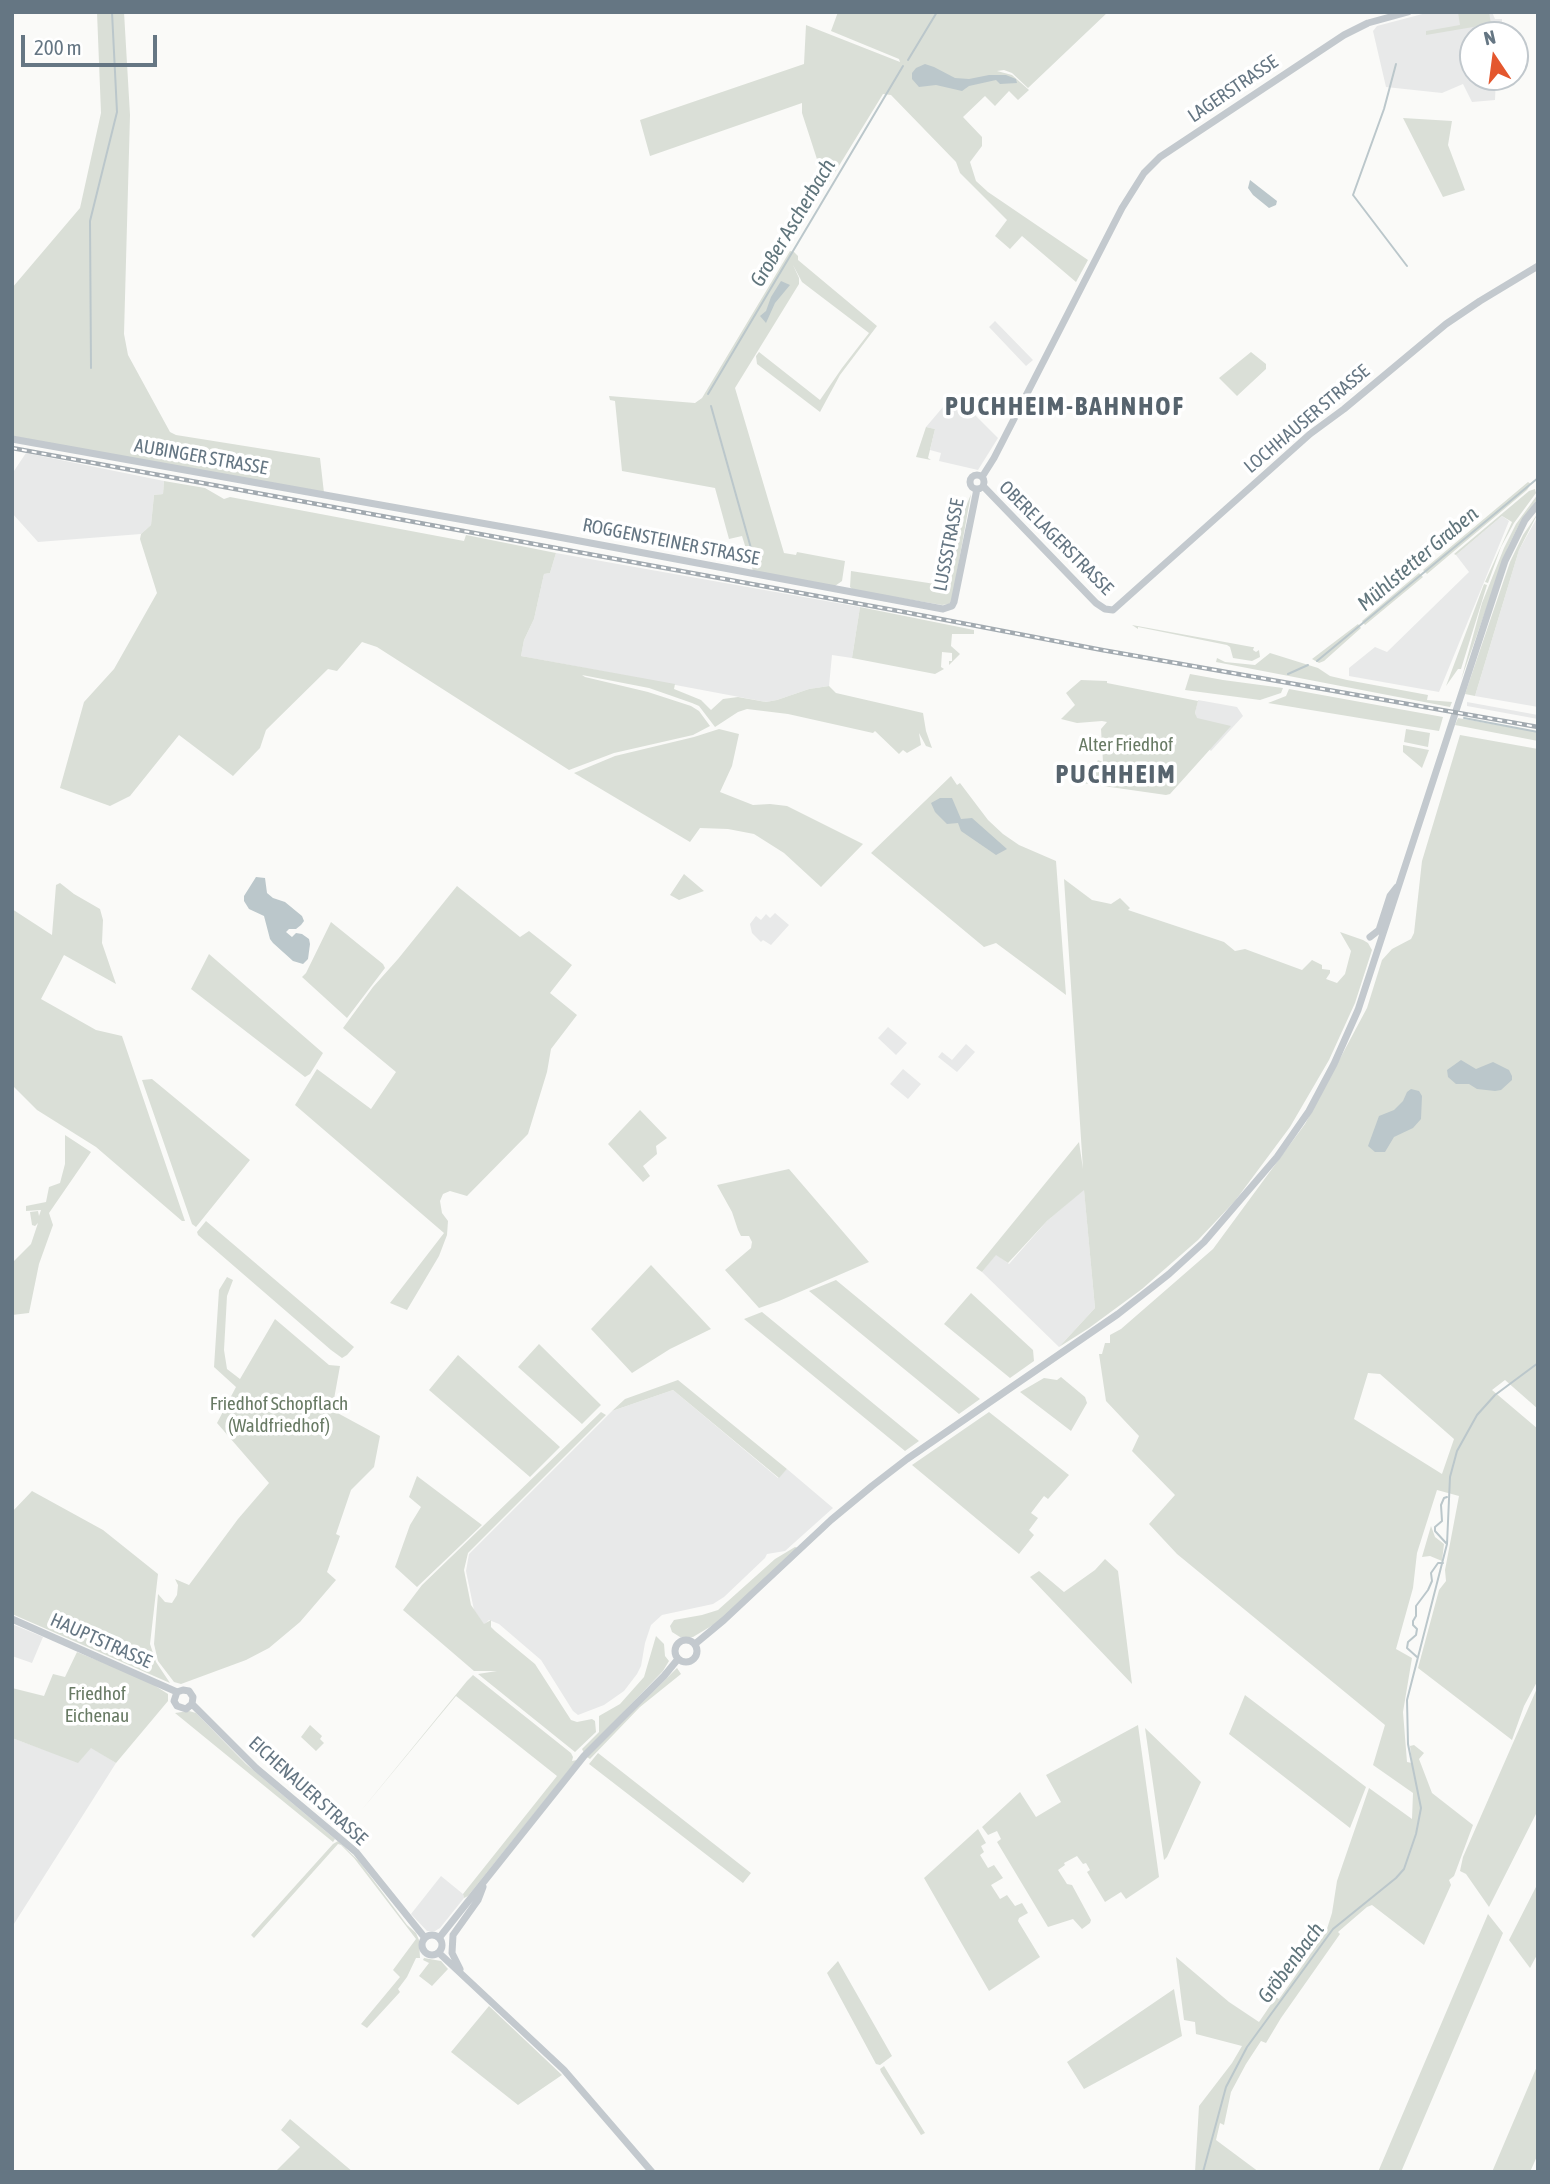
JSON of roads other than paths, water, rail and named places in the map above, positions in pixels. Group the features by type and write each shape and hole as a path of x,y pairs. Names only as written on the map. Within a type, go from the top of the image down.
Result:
{"street":[{"name":"LAGERSTRASSE","path":"1109,233 1133,188 1160,157 1345,34 1368,23 1408,12"},
{"name":"OBERE LAGERSTRASSE","path":"1109,233 980,484 1096,603 1109,610"},
{"name":"LOCHHAUSER STRASSE","path":"1109,610 1119,606 1296,446 1436,332 1470,307 1538,266"},
{"name":"AUBINGER STRASSE","path":"12,439 384,507"},
{"name":"LUSSSTRASSE","path":"952,606 980,484"},
{"path":"695,1644 872,1486 1118,1314 1169,1274 1204,1242 1277,1157 1309,1111 1358,1010 1506,561 1525,520 1538,504"},
{"name":"ROGGENSTEINER STRASSE","path":"384,507 943,609 952,606"},
{"path":"1370,937 1379,930 1391,896 1401,881"},
{"name":"HAUPTSTRASSE","path":"12,1619 177,1692"},
{"path":"687,1640 695,1644 695,1658 688,1661 678,1659 675,1651 678,1643 687,1640"},
{"path":"439,1938 584,1756 678,1659"},
{"path":"189,1691 193,1697 192,1704 186,1709 177,1706 174,1701 177,1692 189,1691"},
{"name":"EICHENAUER STRASSE","path":"192,1704 256,1768 356,1852 425,1938"},
{"path":"462,1976 452,1953 453,1935 478,1900 486,1880"},
{"path":"425,1938 439,1938 442,1945 439,1953 433,1956 424,1952 422,1945 425,1938"},
{"path":"439,1953 564,2070 652,2172"}],"waterway":[{"path":"91,368 90,221 117,112 112,12"},
{"name":"Großer Ascherbach","path":"908,60 937,12"},
{"path":"1396,64 1384,109 1353,195 1407,266"},
{"name":"Großer Ascherbach","path":"708,394 903,66"},
{"name":"Großer Ascherbach","path":"711,406 756,566"},
{"name":"Mühlstetter Graben","path":"1317,661 1538,478"},
{"name":"Mühlstetter Graben","path":"1288,674 1308,665"},
{"path":"1464,718 1538,732"},
{"name":"Gröbenbach","path":"1203,2172 1226,2087 1247,2047 1333,1929 1404,1869 1416,1834 1421,1808 1408,1744 1407,1700 1447,1544 1450,1477 1457,1451 1477,1415 1495,1395 1538,1363"},
{"name":"Gröbenbach","path":"1446,1543 1435,1531 1435,1527 1442,1521 1441,1505 1447,1497"},
{"path":"1417,1657 1407,1648 1408,1642 1416,1635 1417,1629 1413,1625 1416,1606 1428,1590 1432,1581 1431,1573 1438,1563 1443,1563"}],"railway":[{"path":"12,448 1102,650 1538,727"}],"district":[{"name":"PUCHHEIM-BAHNHOF","path":"1065,407"},
{"name":"PUCHHEIM","path":"1116,775"}],"park label":[{"name":"Alter Friedhof","path":"1126,745"},
{"name":"Friedhof Schopflach (Waldfriedhof)","path":"279,1415"},
{"name":"Friedhof Eichenau","path":"97,1705"}]}
